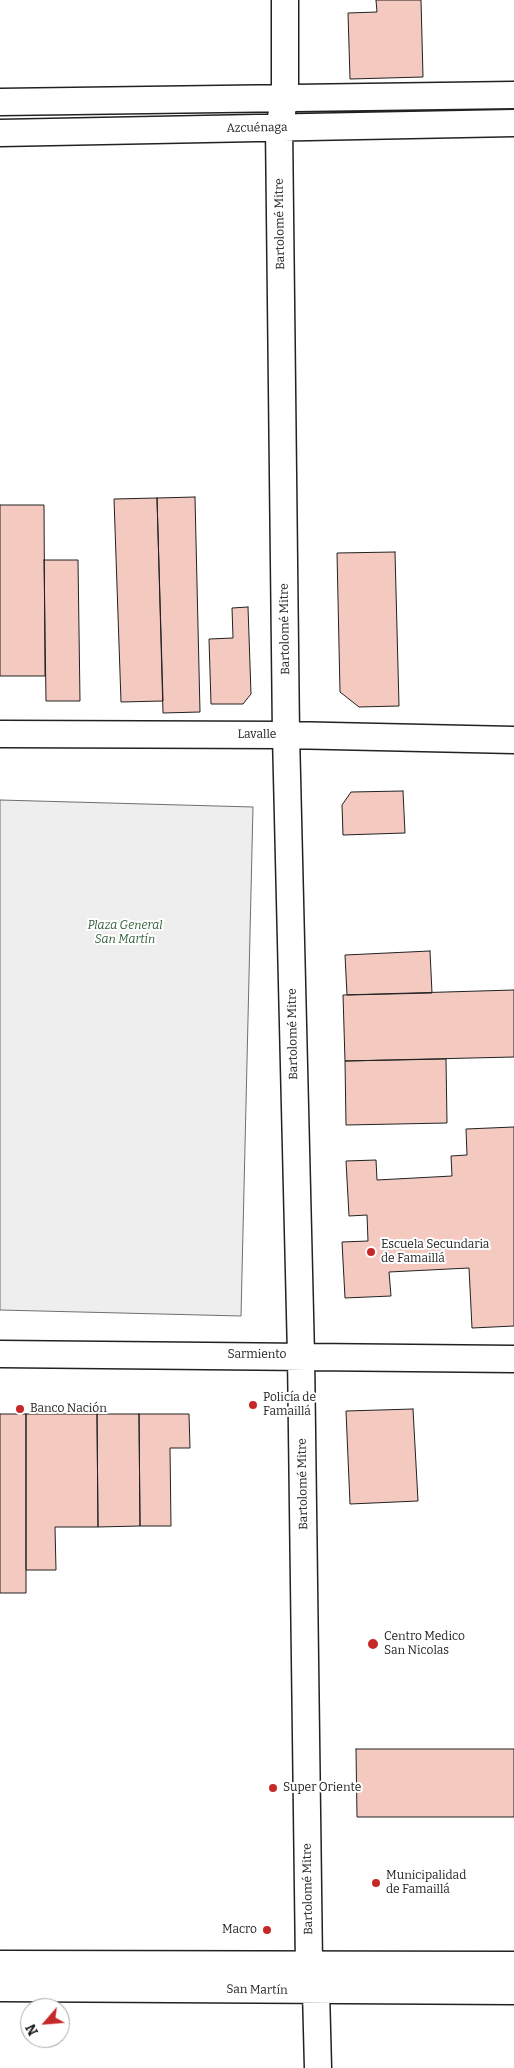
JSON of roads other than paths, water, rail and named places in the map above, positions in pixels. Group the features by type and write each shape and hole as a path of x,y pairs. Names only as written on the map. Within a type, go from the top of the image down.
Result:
{"street":[{"name":"Bartolomé Mitre","path":"285,0 285,97 279,127 286,735 301,1355 309,1964 316,1991 318,2068"},
{"path":"0,102 514,95"},
{"name":"Azcuénaga","path":"0,133 514,123"},
{"name":"Lavalle","path":"0,734 286,735 514,740"},
{"name":"Sarmiento","path":"0,1354 301,1355 514,1359"},
{"name":"San Martín","path":"0,1964 514,1965"},
{"name":"San Martín","path":"0,1988 514,1991"}],"place":[{"name":"Escuela Secundaria de Famaillá","path":"371,1252"},
{"name":"Policía de Famaillá","path":"253,1405"},
{"name":"Banco Nación","path":"20,1409"},
{"name":"Centro Medico San Nicolas","path":"373,1644"},
{"name":"Super Oriente","path":"273,1788"},
{"name":"Municipalidad de Famaillá","path":"376,1883"},
{"name":"Macro","path":"267,1930"}],"park label":[{"name":"Plaza General San Martín","path":"125,933"}]}
